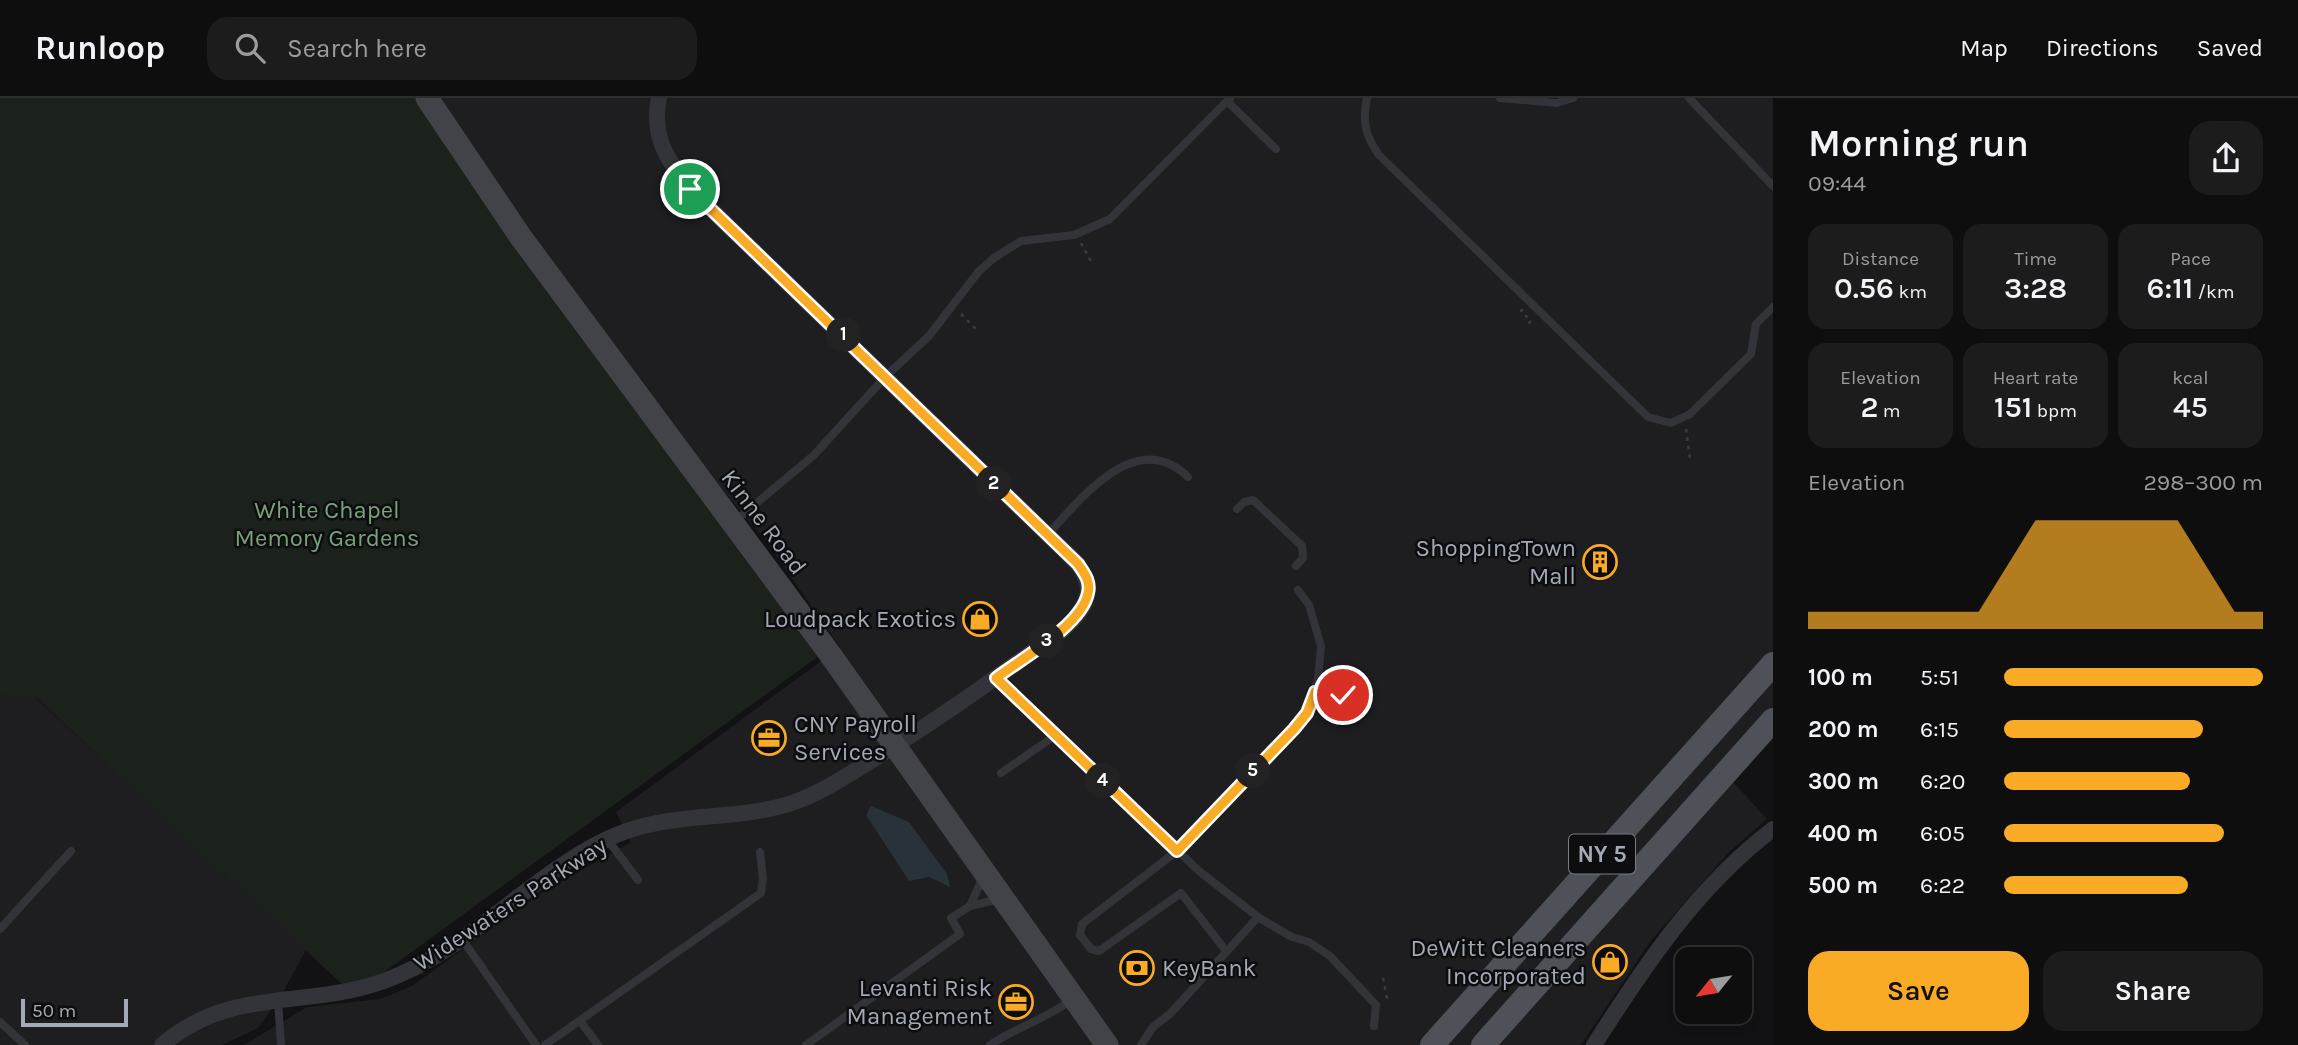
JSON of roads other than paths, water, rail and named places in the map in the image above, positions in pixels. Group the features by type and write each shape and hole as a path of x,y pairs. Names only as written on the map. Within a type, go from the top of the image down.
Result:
{"main road":[{"name":"NY 5","path":"1432,1045 1773,664"},
{"name":"NY 5","path":"1483,1045 1773,720"}],"street":[{"name":"Kinne Road","path":"427,98 520,236 895,746 1107,1045"},
{"path":"659,98 655,117 660,145 690,189 886,376 1047,535"},
{"name":"Widewaters Parkway","path":"162,1045 200,1017 227,1007 278,1001 383,981 404,973 607,839 667,818 768,809 794,802 842,779 996,678 1065,627 1081,610 1088,593 1088,579 1078,564 1047,535"},
{"path":"1594,1045 1654,953 1689,910 1740,854 1773,829"}],"lane":[{"path":"1367,98 1364,126 1367,138 1379,155 1648,417 1671,423 1684,418 1751,354 1756,324 1773,307"},
{"path":"1500,98 1557,103 1573,98"},
{"path":"1689,98 1773,186"},
{"path":"732,524 814,455 886,376 929,337 979,271 1011,246 1034,238 1074,236 1110,219 1228,99 1276,149"},
{"path":"1047,535 1103,477 1122,466 1159,461 1176,465 1188,477"},
{"path":"1237,509 1244,502 1253,500 1302,546 1304,558 1296,566"},
{"path":"1226,951 1181,892 1099,951 1091,949 1080,935 1082,924 1177,851 1307,713 1315,692 1321,646 1310,605 1298,590"},
{"path":"996,678 1177,851 1258,917 1330,956 1376,1005 1374,1027"},
{"path":"1001,773 1056,735"},
{"path":"607,839 638,880"},
{"path":"0,929 71,851"},
{"path":"545,1045 761,893 763,878 760,852"},
{"path":"970,906 985,872"},
{"path":"806,1045 960,934 951,918 970,906 1004,898"},
{"path":"1141,1045 1153,1027 1181,1001 1258,917"},
{"path":"461,937 536,1045"},
{"path":"990,1045 1013,1030 1031,1025 1054,1013 1075,998"},
{"path":"278,1001 281,1045"},
{"path":"580,1021 598,1045"},
{"path":"0,1022 26,1045"}],"place":[{"name":"ShoppingTown Mall","path":"1600,562"},
{"name":"Loudpack Exotics","path":"980,619"},
{"name":"CNY Payroll Services","path":"769,738"},
{"name":"DeWitt Cleaners Incorporated","path":"1610,962"},
{"name":"KeyBank","path":"1137,968"},
{"name":"Levanti Risk Management","path":"1016,1002"}],"park label":[{"name":"White Chapel Memory Gardens","path":"327,524"}]}
